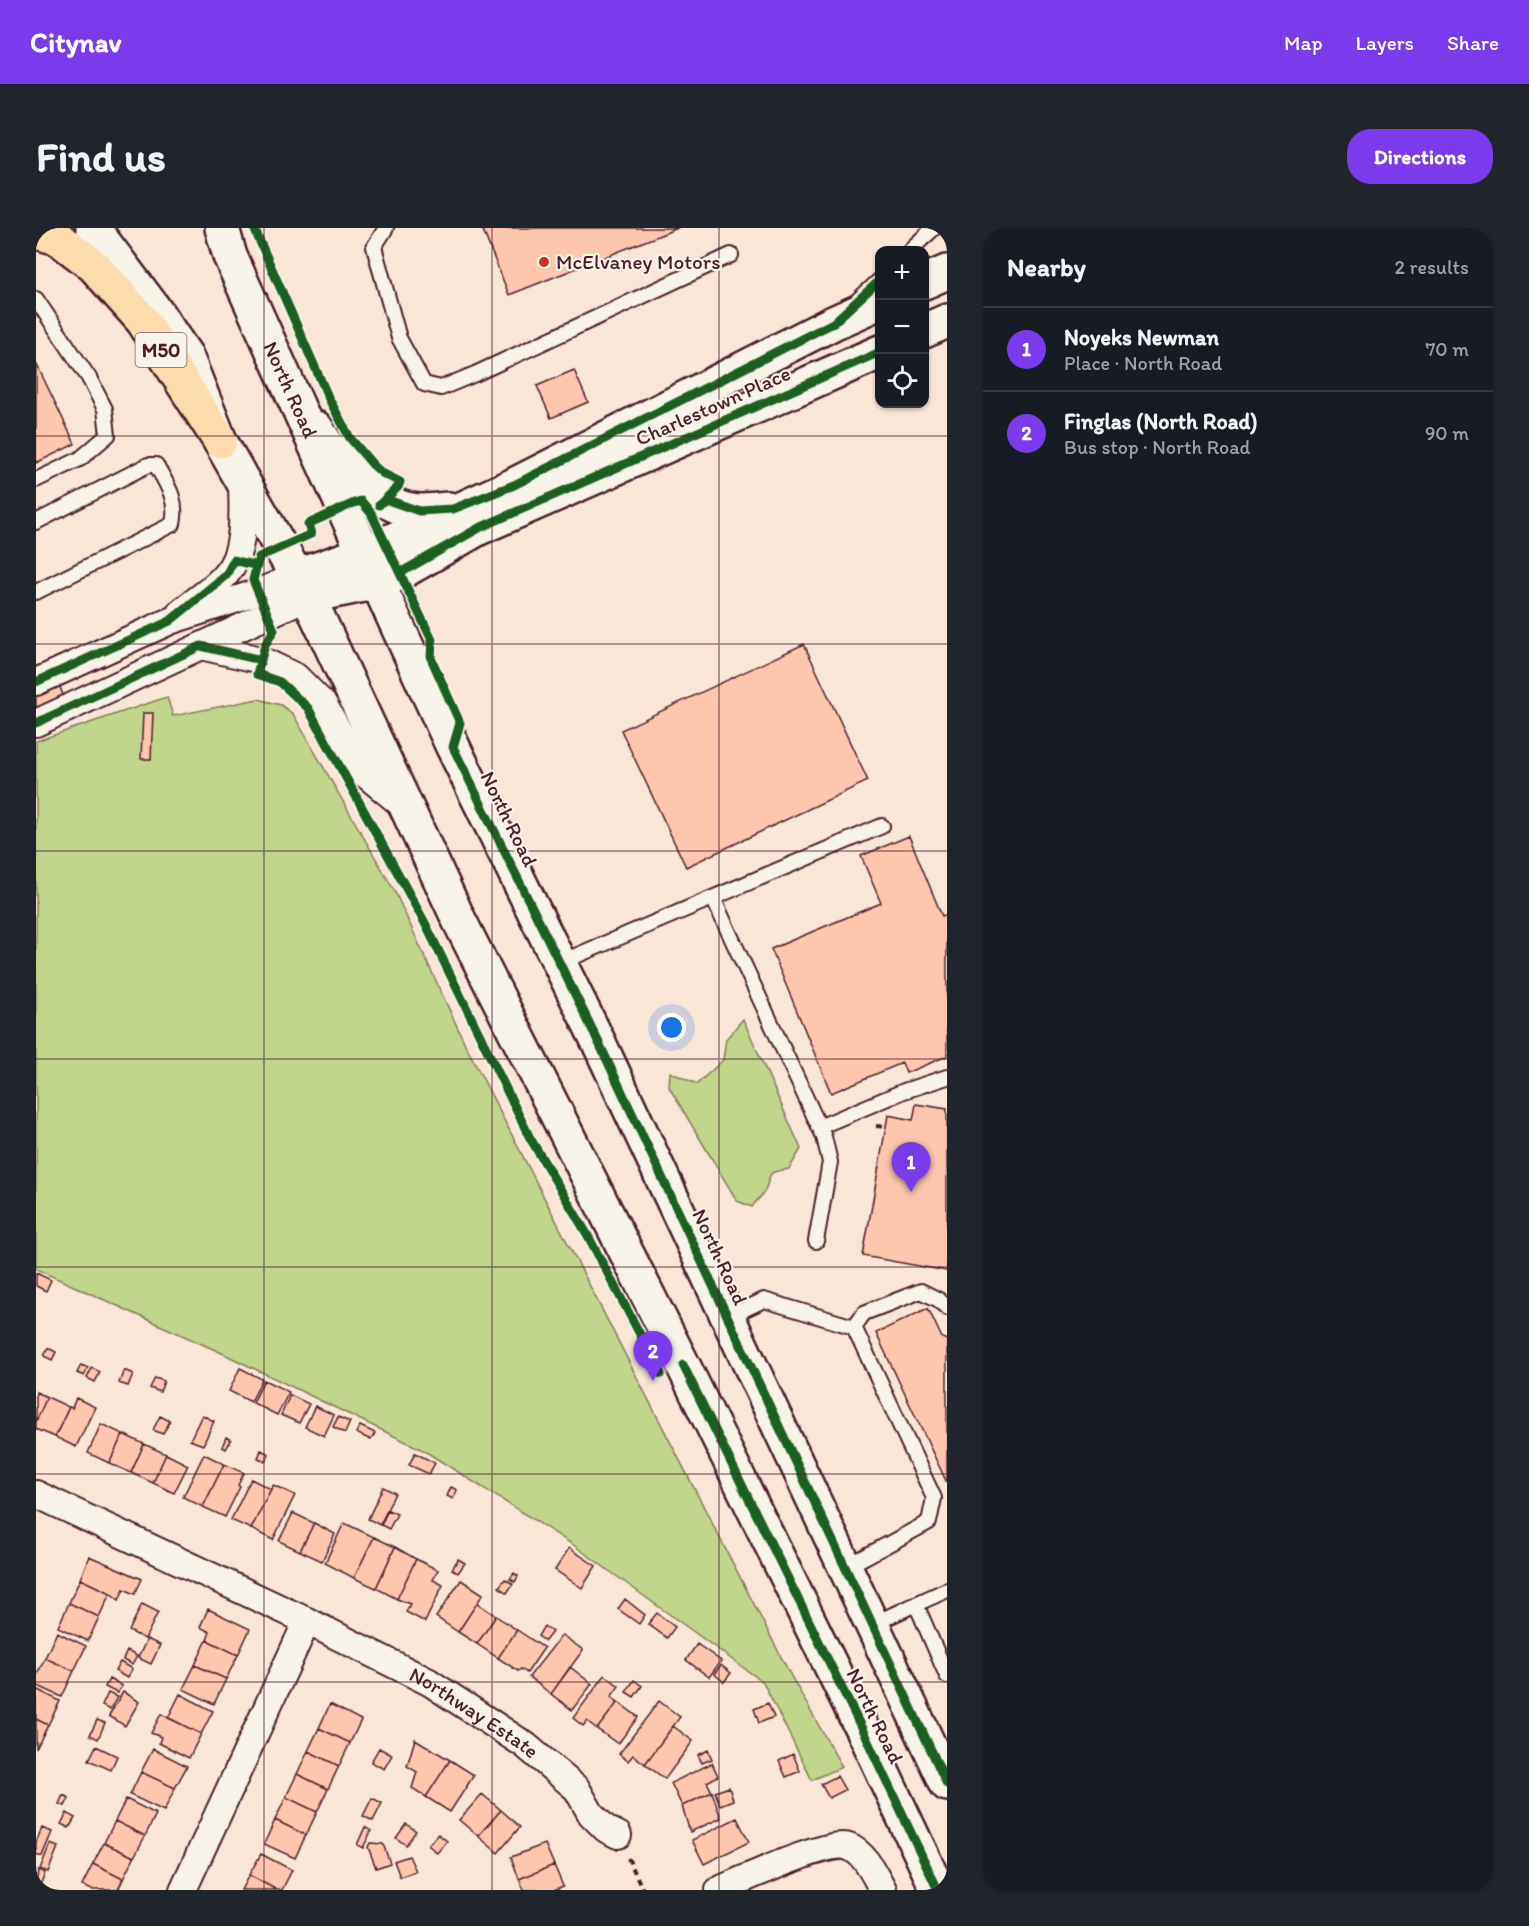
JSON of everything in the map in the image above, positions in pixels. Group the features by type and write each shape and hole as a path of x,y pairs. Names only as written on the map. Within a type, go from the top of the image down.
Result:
{"highway":[{"name":"M50","path":"36,232 58,238 94,266 142,321 220,441"}],"main road":[{"name":"North Road","path":"93,228 152,306 186,356 220,441 302,586 459,920 688,1375 938,1890"},
{"name":"North Road","path":"222,228 230,256 453,747 728,1317 947,1784"},
{"path":"929,280 947,272"},
{"name":"Charlestown Place","path":"302,586 363,553 514,485 875,304"},
{"path":"929,329 947,321"},
{"name":"Charlestown Place","path":"302,586 379,582 400,573 479,528 875,354"},
{"path":"291,388 331,452 363,485 394,504 419,511 453,509 514,485"}],"street":[{"path":"170,621 226,575 234,560 240,541 242,478"},
{"path":"36,682 170,621 259,592 302,586"},
{"path":"36,723 201,646 302,586"},
{"path":"201,646 261,660 296,677 324,705 360,770 406,808"},
{"name":"Northway Estate","path":"39,1504 307,1621 429,1682 525,1745 577,1789 591,1814 606,1829 618,1835"},
{"path":"183,1890 307,1621"},
{"path":"719,1890 788,1861 834,1846 848,1846 862,1856 883,1890"}],"lane":[{"path":"386,228 374,247 399,338 424,384 441,388 731,255"},
{"path":"914,246 934,228"},
{"path":"833,323 875,283"},
{"path":"36,299 95,388 105,409 108,435 80,459 36,480"},
{"path":"36,522 148,465 156,465 173,494 176,511 172,524 36,592"},
{"path":"559,963 882,826"},
{"path":"713,898 824,1137 830,1162 816,1240"},
{"path":"819,1126 904,1091 947,1077"},
{"path":"854,1327 864,1313 921,1291 939,1299 947,1308"},
{"path":"728,1317 764,1300 854,1327 934,1498 929,1522 846,1567"},
{"path":"873,1624 947,1590"},
{"path":"916,1604 947,1676"}],"path":[{"path":"618,1835 643,1890"}],"green space":[{"path":"167,697 173,716 258,699 281,705 293,714 395,892 466,1046 791,1676 842,1767 812,1780 763,1682 572,1544 423,1450 224,1354 36,1269 36,741"},
{"path":"743,1019 801,1149 789,1169 776,1171 770,1175 764,1192 752,1207 737,1201 669,1087 670,1072 697,1084 723,1060 726,1039"}],"building":[{"name":"McElvaney Motors","path":"482,228 678,228 509,295"},
{"path":"36,363 75,444 36,463"},
{"path":"574,370 588,402 551,418 537,386"},
{"path":"804,644 868,781 686,867 621,730"},
{"path":"59,684 65,701 36,713 36,693"},
{"path":"143,713 153,713 151,759 141,759"},
{"path":"909,836 942,916 947,914 947,1056 906,1073 902,1063 831,1093 771,949 881,903 861,856"},
{"path":"916,1104 947,1109 947,1271 863,1256 888,1115 913,1120"},
{"path":"36,1273 51,1280 46,1291 36,1286"},
{"path":"928,1308 942,1338 947,1340 947,1483 876,1333"},
{"path":"48,1348 56,1352 52,1360 44,1356"},
{"path":"81,1365 88,1368 84,1376 77,1373"},
{"path":"92,1368 100,1372 95,1382 87,1378"},
{"path":"240,1368 262,1379 251,1402 229,1391"},
{"path":"124,1370 133,1374 128,1386 119,1383"},
{"path":"155,1378 164,1381 160,1392 150,1388"},
{"path":"264,1380 289,1392 277,1415 253,1403"},
{"path":"36,1392 47,1397 36,1422"},
{"path":"290,1395 309,1404 299,1423 281,1415"},
{"path":"47,1397 69,1407 55,1437 36,1429 36,1422"},
{"path":"76,1398 95,1407 76,1447 55,1437 69,1407 72,1408"},
{"path":"315,1406 334,1415 324,1436 305,1427"},
{"path":"202,1415 214,1421 203,1445 190,1440"},
{"path":"160,1416 170,1421 163,1434 153,1430"},
{"path":"338,1417 350,1422 345,1433 333,1427"},
{"path":"101,1424 123,1434 109,1463 88,1453"},
{"path":"360,1426 375,1433 371,1440 356,1433"},
{"path":"123,1434 144,1444 131,1473 109,1463"},
{"path":"226,1437 231,1440 226,1449 222,1447"},
{"path":"144,1444 166,1454 153,1483 131,1473"},
{"path":"261,1450 269,1454 265,1462 258,1458"},
{"path":"415,1453 435,1463 429,1474 409,1465"},
{"path":"166,1454 188,1465 174,1493 153,1483"},
{"path":"204,1454 224,1464 203,1507 183,1497"},
{"path":"224,1464 244,1473 238,1485 240,1487 225,1517 203,1507"},
{"path":"251,1479 271,1489 251,1529 231,1520"},
{"path":"273,1485 295,1495 273,1540 251,1529"},
{"path":"383,1487 395,1493 380,1525 368,1519"},
{"path":"451,1487 457,1490 453,1499 447,1496"},
{"path":"388,1510 397,1514 389,1529 381,1525"},
{"path":"293,1513 314,1523 300,1551 279,1541"},
{"path":"314,1523 335,1534 322,1561 300,1551"},
{"path":"344,1523 374,1537 354,1578 325,1563"},
{"path":"374,1537 395,1547 376,1588 354,1578"},
{"path":"395,1547 416,1559 397,1599 376,1588"},
{"path":"569,1548 596,1566 582,1588 555,1570"},
{"path":"89,1556 142,1579 135,1594 124,1589 119,1600 110,1593 80,1579"},
{"path":"416,1559 438,1570 433,1580 443,1585 425,1622 406,1612 410,1604 397,1599"},
{"path":"458,1559 465,1563 458,1573 452,1569"},
{"path":"514,1573 518,1576 515,1582 510,1579"},
{"path":"80,1579 110,1593 99,1617 69,1603"},
{"path":"505,1579 513,1584 507,1593 499,1587"},
{"path":"461,1580 483,1594 458,1632 436,1617"},
{"path":"625,1599 645,1615 639,1624 618,1609"},
{"path":"69,1603 99,1617 88,1641 58,1627"},
{"path":"477,1603 496,1616 477,1644 458,1632"},
{"path":"142,1604 158,1612 145,1639 129,1631"},
{"path":"208,1609 250,1629 238,1655 207,1640 210,1632 200,1627"},
{"path":"657,1613 675,1627 667,1638 648,1624"},
{"path":"496,1616 517,1630 498,1658 477,1644"},
{"path":"544,1626 552,1632 545,1641 538,1636"},
{"path":"517,1630 544,1648 527,1673 521,1669 518,1671 498,1658"},
{"path":"57,1632 86,1646 74,1671 45,1658"},
{"path":"562,1635 583,1650 551,1694 529,1677"},
{"path":"147,1639 160,1645 151,1664 138,1658"},
{"path":"207,1640 238,1655 226,1679 195,1665"},
{"path":"697,1644 721,1661 709,1677 686,1660"},
{"path":"127,1651 137,1656 132,1665 123,1660"},
{"path":"45,1658 74,1671 62,1697 36,1685 36,1677"},
{"path":"120,1662 132,1669 127,1678 115,1671"},
{"path":"195,1665 226,1679 214,1704 183,1689"},
{"path":"721,1665 731,1673 724,1682 714,1674"},
{"path":"570,1667 592,1684 572,1710 551,1694"},
{"path":"605,1675 619,1686 611,1697 618,1702 597,1729 587,1721 583,1726 573,1718"},
{"path":"109,1679 122,1686 117,1693 105,1687"},
{"path":"634,1680 642,1686 634,1697 626,1692"},
{"path":"36,1689 60,1701 48,1725 36,1719"},
{"path":"123,1692 139,1702 125,1726 109,1716"},
{"path":"108,1693 117,1697 110,1710 102,1706"},
{"path":"180,1694 213,1711 201,1734 168,1718"},
{"path":"659,1701 680,1717 645,1764 633,1755 628,1761 619,1754"},
{"path":"618,1702 638,1717 618,1744 597,1729"},
{"path":"768,1703 774,1717 759,1723 754,1709"},
{"path":"330,1704 361,1720 350,1743 319,1728"},
{"path":"161,1714 201,1734 189,1758 159,1743 161,1737 151,1733"},
{"path":"36,1719 48,1725 36,1749"},
{"path":"97,1720 105,1723 98,1739 90,1735"},
{"path":"673,1726 693,1741 665,1779 645,1764"},
{"path":"319,1728 350,1743 339,1766 308,1751"},
{"path":"415,1739 450,1760 426,1797 412,1788 417,1772 407,1766"},
{"path":"96,1746 117,1756 111,1770 89,1760"},
{"path":"379,1748 392,1755 384,1769 371,1762"},
{"path":"153,1749 187,1766 175,1788 141,1772"},
{"path":"708,1750 712,1759 702,1763 698,1755"},
{"path":"308,1751 339,1766 328,1789 297,1774"},
{"path":"793,1754 800,1771 786,1777 779,1761"},
{"path":"450,1760 474,1775 450,1812 426,1797"},
{"path":"712,1763 718,1776 707,1782 712,1792 682,1806 671,1783"},
{"path":"141,1772 175,1788 164,1811 130,1795"},
{"path":"297,1774 328,1789 317,1812 286,1797"},
{"path":"837,1776 845,1790 829,1798 821,1784"},
{"path":"729,1787 733,1800 720,1805 715,1792"},
{"path":"712,1792 721,1818 690,1832 682,1806"},
{"path":"482,1794 501,1810 478,1836 459,1820"},
{"path":"63,1795 69,1798 65,1806 59,1804"},
{"path":"286,1797 317,1812 306,1835 275,1820"},
{"path":"372,1798 382,1803 373,1821 363,1816"},
{"path":"126,1799 156,1814 145,1836 115,1821"},
{"path":"501,1810 520,1827 498,1853 478,1836"},
{"path":"67,1813 75,1818 69,1828 61,1824"},
{"path":"737,1818 749,1842 704,1864 692,1840"},
{"path":"275,1820 306,1835 295,1858 264,1844"},
{"path":"115,1821 145,1836 134,1857 104,1843"},
{"path":"406,1824 416,1831 406,1845 396,1838"},
{"path":"365,1827 371,1831 363,1848 357,1845"},
{"path":"42,1828 52,1832 42,1856 36,1854 36,1842"},
{"path":"438,1834 447,1841 437,1853 428,1845"},
{"path":"104,1843 134,1857 123,1879 93,1864"},
{"path":"370,1843 383,1844 390,1863 376,1868 368,1847"},
{"path":"50,1844 58,1847 48,1872 40,1869"},
{"path":"545,1844 554,1865 519,1879 511,1857"},
{"path":"261,1854 292,1870 282,1890 277,1890 249,1875"},
{"path":"409,1856 416,1871 400,1877 394,1861"},
{"path":"93,1864 123,1879 118,1890 91,1890 82,1886"},
{"path":"554,1865 563,1886 554,1890 524,1890 519,1879"},
{"path":"38,1870 45,1873 39,1888 36,1887"},
{"path":"249,1875 277,1890 241,1890"}],"cycle path":[{"path":"254,228 329,399 350,438 382,473 400,482 398,487 379,505"},
{"path":"385,499 419,511 453,509 514,485 833,323 875,285"},
{"path":"400,573 479,528 875,354"},
{"path":"661,1374 587,1234 530,1138 426,925 308,708 280,682 257,674 265,645 274,630 253,580 259,557 311,534 308,524 354,503 361,501 371,513 432,640 431,658 460,723 453,747 599,1043 947,1784"},
{"path":"36,682 170,621 226,575 234,560 257,566"},
{"path":"36,723 201,646 261,660"},
{"path":"683,1365 862,1729 938,1890"}],"place":[{"name":"McElvaney Motors","path":"544,262"},
{"name":"Noyeks Newman","path":"911,1192"},
{"name":"Finglas (North Road)","path":"653,1381"}]}
